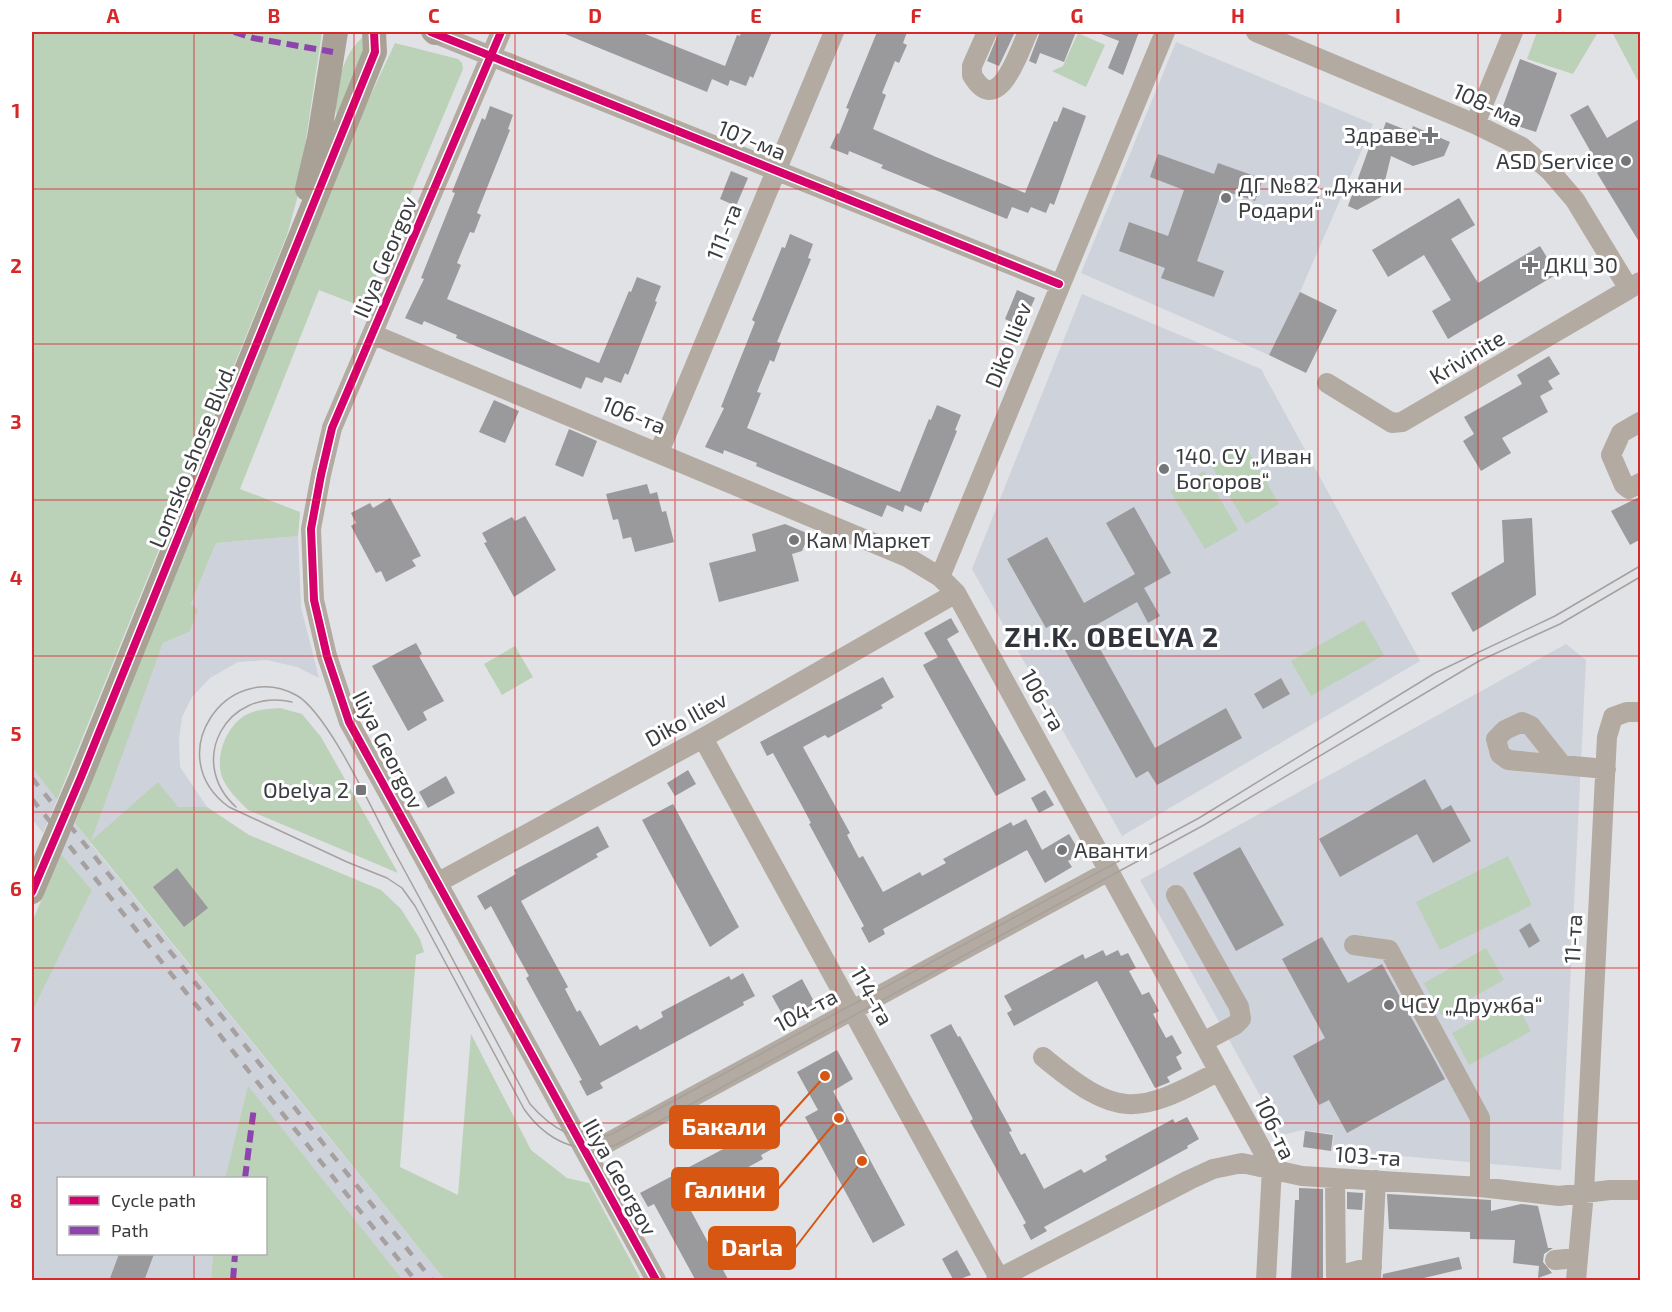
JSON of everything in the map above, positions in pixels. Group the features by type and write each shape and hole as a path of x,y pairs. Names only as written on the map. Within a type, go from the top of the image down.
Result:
{"main road":[{"name":"Lomsko shose Blvd.","path":"299,239 336,32"},
{"name":"Lomsko shose Blvd.","path":"33,888 81,777 375,52 374,32"}],"street":[{"name":"107-ма","path":"433,32 1059,284"},
{"name":"Iliya Georgov","path":"501,32 332,428 311,529 314,600 327,656 349,722 656,1281"},
{"name":"111-та","path":"659,452 834,32"},
{"path":"987,32 972,66 972,75 982,87 990,89 998,88 1006,81 1028,32"},
{"name":"Diko Iliev","path":"940,577 1059,284 1165,32"},
{"name":"108-ма","path":"1256,32 1474,124 1522,147 1550,171 1575,200 1635,285"},
{"path":"1474,124 1513,32"},
{"name":"Krivinite","path":"1327,383 1392,423 1402,422 1635,285"},
{"name":"106-та","path":"372,334 907,557 940,577 956,593 1272,1168 1266,1281"},
{"path":"1641,422 1621,433 1611,455 1624,484 1629,489 1641,483"},
{"name":"Diko Iliev","path":"437,883 703,738 956,593"},
{"name":"11-та","path":"1576,1281 1584,1192 1607,737 1613,717 1627,712 1641,712"},
{"name":"114-та","path":"703,738 998,1279"},
{"path":"1562,765 1606,769"},
{"name":"104-та","path":"587,1154 853,1012 1109,871"},
{"path":"1176,895 1239,1007 1241,1019 1235,1025 1203,1042"},
{"path":"1354,945 1389,950 1480,1118 1480,1187"},
{"path":"1042,1057 1090,1092 1124,1104 1147,1104 1170,1098 1219,1071"},
{"name":"103-та","path":"998,1279 1213,1168 1242,1163 1302,1176 1480,1187 1559,1196 1584,1192 1641,1190"},
{"path":"1335,1178 1336,1276 1371,1274 1376,1180"},
{"path":"1555,1260 1577,1258"}],"shaded area":[{"name":"ДГ №82 „Джани Родари“","path":"1176,42 1373,124 1300,292 1269,355 1081,273"},
{"name":"140. СУ „Иван Богоров“","path":"1082,294 1261,369 1420,661 1122,836 972,569"},
{"path":"298,536 301,607 319,678 297,667 267,660 238,662 210,678 192,697 182,717 179,740 180,767 207,807 178,807 90,843 445,1280 403,1280 248,1087 225,1177 57,1177 57,1255 213,1255 211,1280 32,1280 32,1012 92,890 61,854 75,823 90,842 163,643 189,632 191,605 216,543"},
{"name":"ЧСУ „Дружба“","path":"1566,644 1586,660 1561,1170 1332,1150 1334,1134 1303,1130 1282,1135 1140,880"},
{"path":"32,767 57,800 43,833 32,819"}],"green space":[{"path":"32,32 322,32 297,199 287,235 57,800 32,767"},
{"path":"1537,32 1598,32 1573,74 1527,59"},
{"path":"1612,32 1640,32 1640,85"},
{"path":"1078,33 1105,45 1086,87 1052,71 1063,66"},
{"path":"365,36 366,48 337,121 336,99 341,74 350,52"},
{"path":"395,43 458,59 463,69 363,307 319,290 240,489 300,512 298,536 216,543 191,604 198,610 189,632 163,643 91,841 158,782 178,807 207,807 249,835 381,890 401,909 420,939 424,952 416,955 400,1167 458,1195 471,1034 531,1150 567,1178 589,1183 641,1280 445,1280 75,823 348,144"},
{"path":"1245,445 1279,504 1246,524 1211,465"},
{"path":"1204,471 1238,530 1205,549 1170,491"},
{"path":"1364,620 1384,655 1311,696 1291,661"},
{"path":"515,646 533,677 502,695 484,664"},
{"path":"280,708 302,714 321,737 398,873 248,810 230,791 220,769 221,752 227,735 244,716 262,710"},
{"path":"61,854 92,890 32,1012 32,922"},
{"path":"1508,856 1532,905 1440,950 1416,902"},
{"path":"1486,948 1504,980 1441,1015 1424,983"},
{"path":"1514,999 1531,1031 1469,1065 1452,1033"},
{"path":"248,1086 403,1280 211,1280 213,1255 267,1255 267,1177 225,1177"}],"building":[{"path":"560,32 640,32 725,66 737,35 740,36 741,32 772,32 753,78 750,76 746,86 730,80 728,86 712,79 707,92"},
{"path":"877,32 907,32 903,43 907,45 899,63 895,61 882,93 886,95 873,129 1025,193 1054,121 1057,122 1063,107 1086,116 1054,205 1050,203 1046,213 1031,207 1028,213 1012,207 1007,219 881,168 883,165 849,151 848,155 830,148 837,133 839,134 849,109 846,108"},
{"path":"999,32 1015,32 999,66 987,61"},
{"path":"1040,32 1076,32 1064,62 1040,53 1036,64 1029,61"},
{"path":"1096,32 1139,32 1123,75 1108,68 1119,41"},
{"path":"1520,59 1557,73 1536,132 1498,120"},
{"path":"1588,105 1607,138 1641,118 1641,245 1597,173 1601,170 1570,115"},
{"path":"490,106 513,115 508,129 510,130 477,213 481,215 474,233 470,232 457,263 461,265 447,299 599,363 637,277 661,286 655,301 657,302 628,375 625,373 621,383 605,377 602,383 586,377 581,389 456,338 457,335 424,321 422,325 405,318 424,279 421,278 455,193 452,192 460,172 482,118 485,120"},
{"path":"1386,122 1411,132 1413,126 1450,142 1444,156 1413,166 1391,156 1381,197 1357,210 1348,206 1369,148 1379,129 1383,130"},
{"path":"1158,154 1214,174 1218,163 1263,179 1255,201 1222,190 1197,261 1224,271 1214,297 1161,278 1165,268 1119,251 1129,222 1168,236 1184,190 1150,177"},
{"path":"731,171 748,178 736,206 720,199"},
{"name":"ДКЦ 30","path":"1459,198 1475,225 1451,239 1478,283 1540,246 1557,274 1448,339 1432,311 1451,300 1424,255 1388,277 1372,250"},
{"path":"790,234 813,244 808,258 811,259 777,342 781,343 774,362 770,360 757,392 761,393 747,428 900,492 929,419 931,420 937,405 961,415 955,430 957,431 928,503 925,502 921,512 905,505 903,512 887,505 882,517 756,466 757,463 724,450 723,454 705,447 724,408 721,407 755,322 752,320 782,247 785,248"},
{"path":"1017,290 1035,298 1022,327 1005,319"},
{"path":"1300,292 1337,310 1306,373 1269,355"},
{"path":"1549,356 1560,374 1548,381 1553,389 1540,396 1548,412 1502,438 1511,453 1481,471 1463,441 1474,434 1464,417 1522,384 1517,375"},
{"path":"494,400 519,411 505,443 479,432"},
{"path":"569,429 597,441 583,477 555,465"},
{"path":"647,484 650,494 657,492 662,512 666,511 674,542 635,552 631,537 623,539 618,519 613,520 606,494"},
{"path":"1641,496 1641,539 1630,545 1611,511"},
{"path":"390,498 421,556 412,560 416,566 386,582 381,571 376,573 351,526 356,523 351,513 370,503 373,508"},
{"path":"1134,507 1171,573 1144,588 1160,616 1148,623 1137,602 1089,629 1155,748 1226,708 1242,738 1157,785 1148,771 1136,778 1051,625 1046,628 1007,559 1047,537 1084,603 1135,574 1106,523"},
{"path":"525,516 556,570 514,597 484,543 487,542 482,533 512,517 515,521"},
{"path":"1532,518 1536,595 1473,632 1451,593 1504,562 1502,520"},
{"path":"785,524 809,534 802,551 792,554 799,581 719,602 709,563 756,551 752,534"},
{"path":"951,618 959,632 947,639 1026,780 996,796 923,665 938,657 924,633"},
{"path":"416,643 422,654 419,656 444,701 423,712 427,720 408,731 372,666"},
{"path":"883,677 894,697 881,705 883,708 828,738 825,735 803,747 850,833 847,835 859,858 863,856 883,892 920,872 922,876 946,863 943,859 1011,822 1013,826 1026,819 1042,850 1069,834 1081,854 1068,861 1072,867 1045,883 1027,850 883,929 885,934 869,943 861,928 864,926 809,824 811,823 801,804 773,753 767,756 760,742"},
{"path":"1281,678 1290,694 1263,709 1254,694"},
{"path":"688,770 696,784 675,796 667,783"},
{"path":"446,776 455,793 428,808 419,792"},
{"path":"1425,779 1442,810 1451,805 1471,841 1433,863 1417,834 1340,877 1319,839"},
{"path":"1045,790 1054,805 1039,813 1031,798"},
{"path":"673,804 739,927 710,947 642,820"},
{"path":"598,826 609,847 596,854 598,857 521,901 568,987 565,989 577,1012 580,1010 600,1046 637,1025 640,1030 663,1017 661,1012 729,976 731,980 743,973 755,996 743,1002 744,1005 600,1083 603,1088 587,1096 579,1081 582,1080 526,978 529,976 491,906 485,910 477,896 516,874 514,870"},
{"path":"1240,847 1284,925 1236,951 1193,873"},
{"path":"177,868 208,908 184,927 153,887"},
{"path":"1530,923 1540,941 1529,948 1519,930"},
{"path":"1322,937 1348,983 1382,964 1445,1079 1347,1133 1329,1100 1319,1105 1293,1056 1325,1038 1282,959"},
{"path":"1103,950 1106,956 1118,950 1121,956 1128,953 1136,968 1129,971 1142,995 1149,992 1159,1011 1153,1014 1166,1038 1172,1035 1182,1053 1176,1057 1182,1069 1167,1077 1170,1082 1155,1088 1097,981 1014,1026 1007,1013 1012,1010 1004,996 1083,954 1085,959"},
{"path":"802,979 817,1007 787,1023 772,996"},
{"path":"951,1024 958,1037 960,1036 1012,1131 1009,1132 1021,1155 1025,1153 1044,1189 1081,1169 1084,1173 1107,1160 1105,1156 1173,1119 1175,1123 1187,1117 1199,1139 1187,1146 1188,1148 1044,1227 1047,1231 1031,1240 1023,1225 1026,1223 970,1121 973,1119 930,1035"},
{"path":"837,1050 853,1079 833,1091 905,1225 873,1243 805,1117 818,1110 797,1072"},
{"path":"763,1128 774,1148 761,1155 763,1159 708,1189 706,1186 684,1198 729,1281 696,1281 654,1204 648,1207 640,1193"},
{"path":"1305,1131 1333,1135 1331,1151 1303,1147"},
{"path":"1299,1188 1323,1189 1323,1281 1291,1281 1295,1200 1299,1200"},
{"path":"1347,1192 1363,1193 1362,1210 1347,1209"},
{"path":"1387,1194 1491,1200 1491,1211 1521,1204 1538,1206 1548,1248 1553,1248 1544,1254 1543,1262 1552,1273 1538,1278 1539,1266 1513,1263 1515,1240 1470,1239 1470,1232 1389,1229"},
{"path":"957,1250 971,1275 954,1281 942,1259"},
{"path":"119,1255 154,1255 144,1281 109,1281"},
{"path":"1459,1257 1462,1269 1411,1281 1382,1281 1383,1274"}],"tram line":[{"path":"1640,566 1555,616 1435,673 1199,818 610,1135 597,1137 575,1136 566,1132 547,1121 530,1104 350,766 309,705 296,695 270,687 247,690 226,701 210,718 201,739 200,763 209,786 229,807 347,862 387,878 402,888 415,906 524,1109 552,1137 576,1147 602,1148 616,1145 1204,825 1479,661 1560,624 1640,577"},
{"path":"236,807 221,789 214,770 214,750 220,732 232,717 248,706 269,700 292,702"}],"railway":[{"path":"32,778 432,1280"},
{"path":"32,799 415,1280"}],"marked path":[{"path":"234,32 253,38 333,52"},
{"path":"245,1177 254,1107"},
{"path":"233,1280 235,1255"}],"cycle path":[{"path":"32,892 81,777 375,52 374,32"},
{"path":"431,32 1059,284"},
{"path":"501,32 332,428 311,529 314,600 327,656 349,722 656,1280"}],"place":[{"name":"Здраве","path":"1430,135"},
{"name":"ASD Service","path":"1626,161"},
{"name":"ДГ №82 „Джани Родари“","path":"1226,198"},
{"name":"ДКЦ 30","path":"1530,265"},
{"name":"140. СУ „Иван Богоров“","path":"1164,469"},
{"name":"Кам Маркет","path":"794,540"},
{"name":"Obelya 2","path":"361,790"},
{"name":"Аванти","path":"1062,850"},
{"name":"ЧСУ „Дружба“","path":"1389,1005"},
{"name":"Бакали","path":"825,1076"},
{"name":"Галини","path":"839,1118"},
{"name":"Darla","path":"862,1161"}],"district":[{"name":"ZH.K. OBELYA 2","path":"1112,637"}]}
